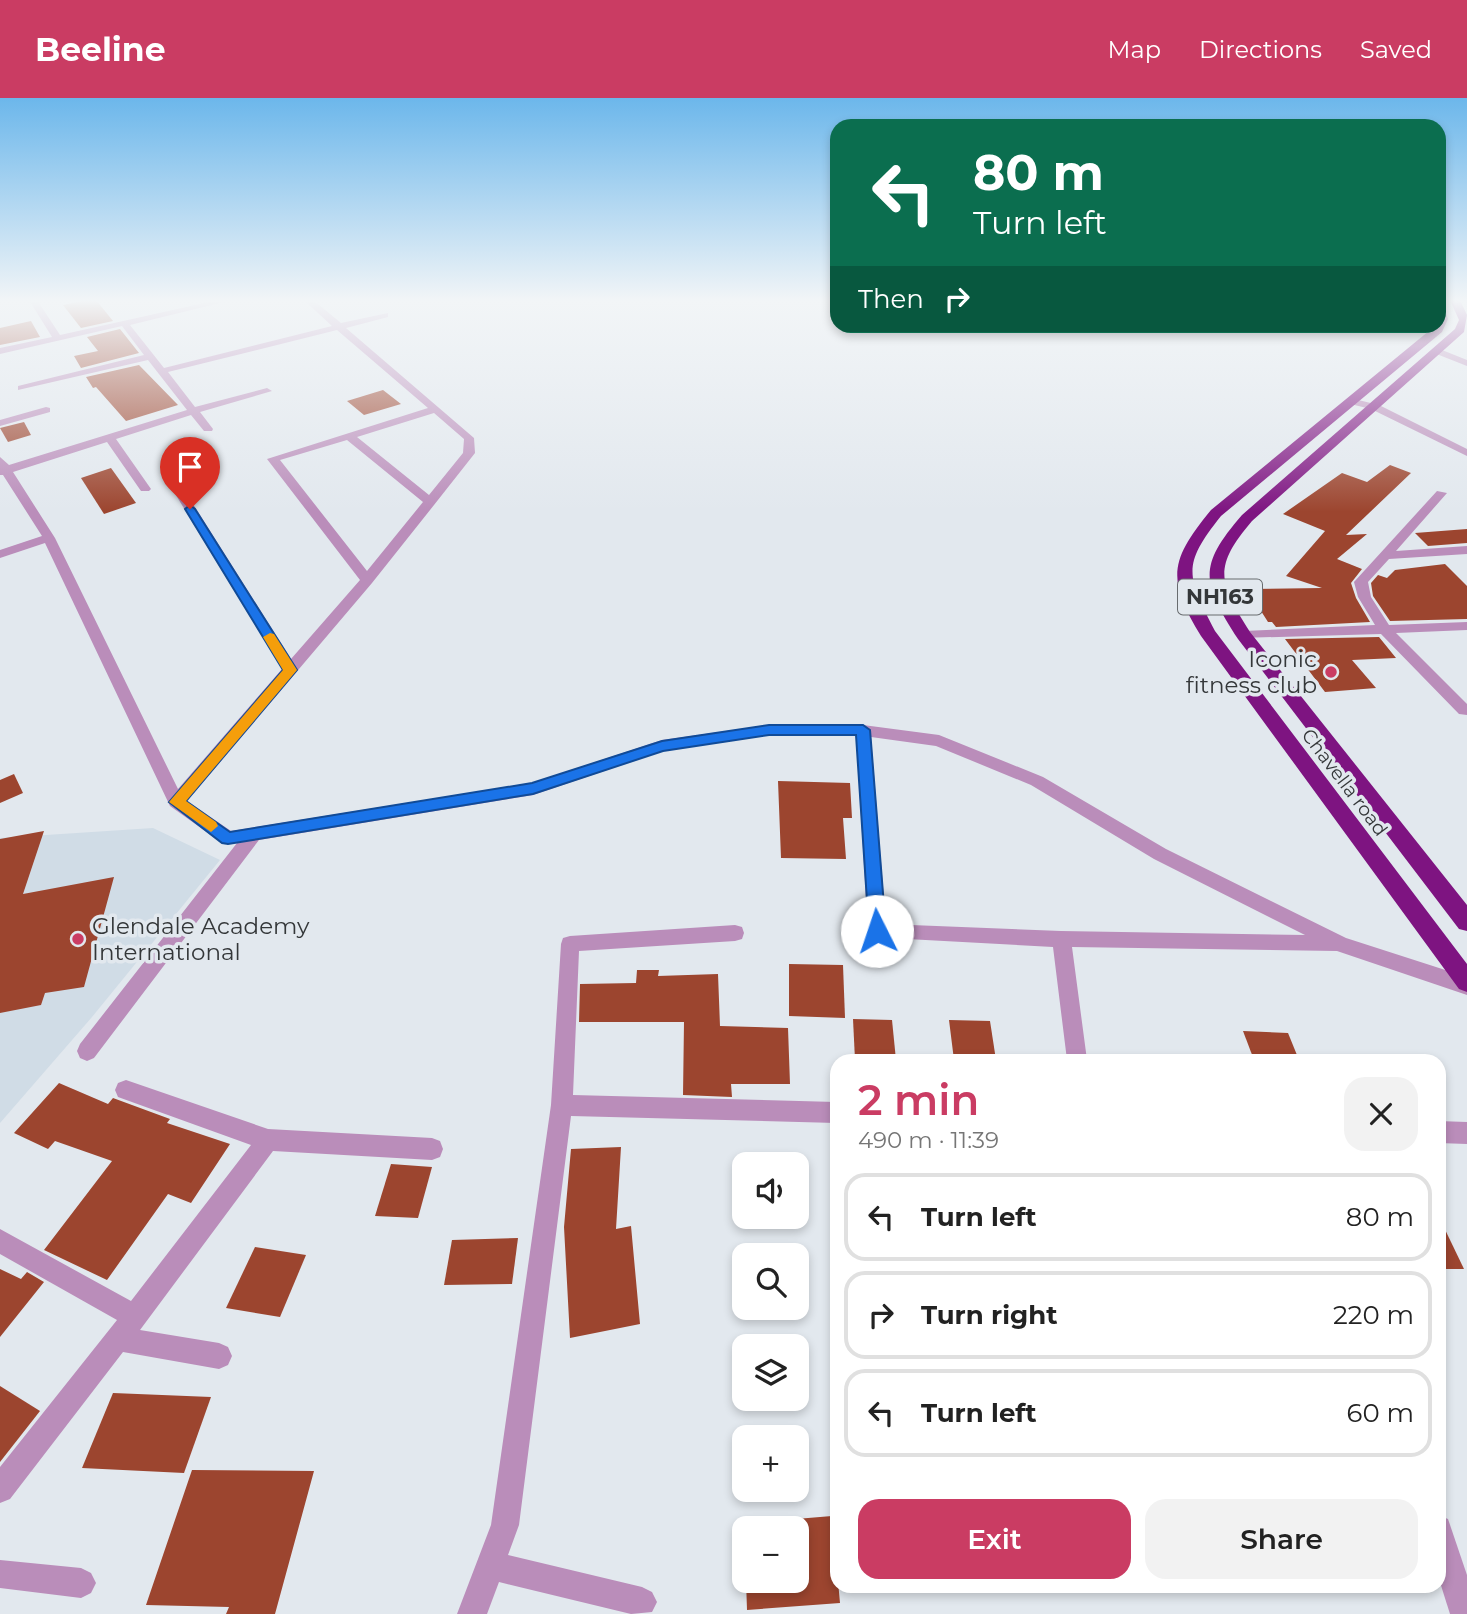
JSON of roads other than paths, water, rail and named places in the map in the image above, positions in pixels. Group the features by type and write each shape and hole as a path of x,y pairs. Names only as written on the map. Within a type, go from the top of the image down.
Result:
{"highway":[{"name":"Chavella road","path":"1387,371 1216,513 1189,545 1182,565 1186,589 1207,632 1467,984"},
{"name":"Chavella road","path":"1415,371 1247,518 1226,541 1216,562 1215,578 1219,596 1244,635 1467,922"}],"street":[{"path":"22,388 90,371"},
{"path":"162,371 208,429"},
{"path":"176,802 367,580 469,453 469,438 391,371"},
{"path":"267,391 193,411 110,439 2,468 49,538 176,802 228,838 533,789 662,746 769,730 863,730 939,741 1037,781 1160,854 1340,944 1467,984"},
{"path":"1350,401 1375,407 1467,453"},
{"path":"367,580 273,459 436,409"},
{"path":"0,423 46,410"},
{"path":"349,436 430,502"},
{"path":"110,439 145,489"},
{"path":"177,487 290,670"},
{"path":"1441,493 1361,582 1361,592 1385,631 1467,710"},
{"path":"0,554 49,538"},
{"path":"1387,555 1467,550"},
{"path":"1244,635 1467,626"},
{"path":"863,730 877,931 1061,939 1340,944"},
{"path":"87,1051 254,834"},
{"path":"472,1614 505,1525 562,1105 570,944 735,933"},
{"path":"1061,939 1076,1054"},
{"path":"126,1090 268,1140 432,1149"},
{"path":"562,1105 830,1114"},
{"path":"1446,1132 1467,1133"},
{"path":"0,1489 135,1317 268,1140"},
{"path":"0,1241 135,1317"},
{"path":"118,1339 219,1356"},
{"path":"1446,1554 1465,1614"},
{"path":"491,1565 642,1602"},
{"path":"0,1574 81,1583"}],"place":[{"name":"Iconic fitness club","path":"1331,672"},
{"name":"Glendale Academy International","path":"78,939"}]}
